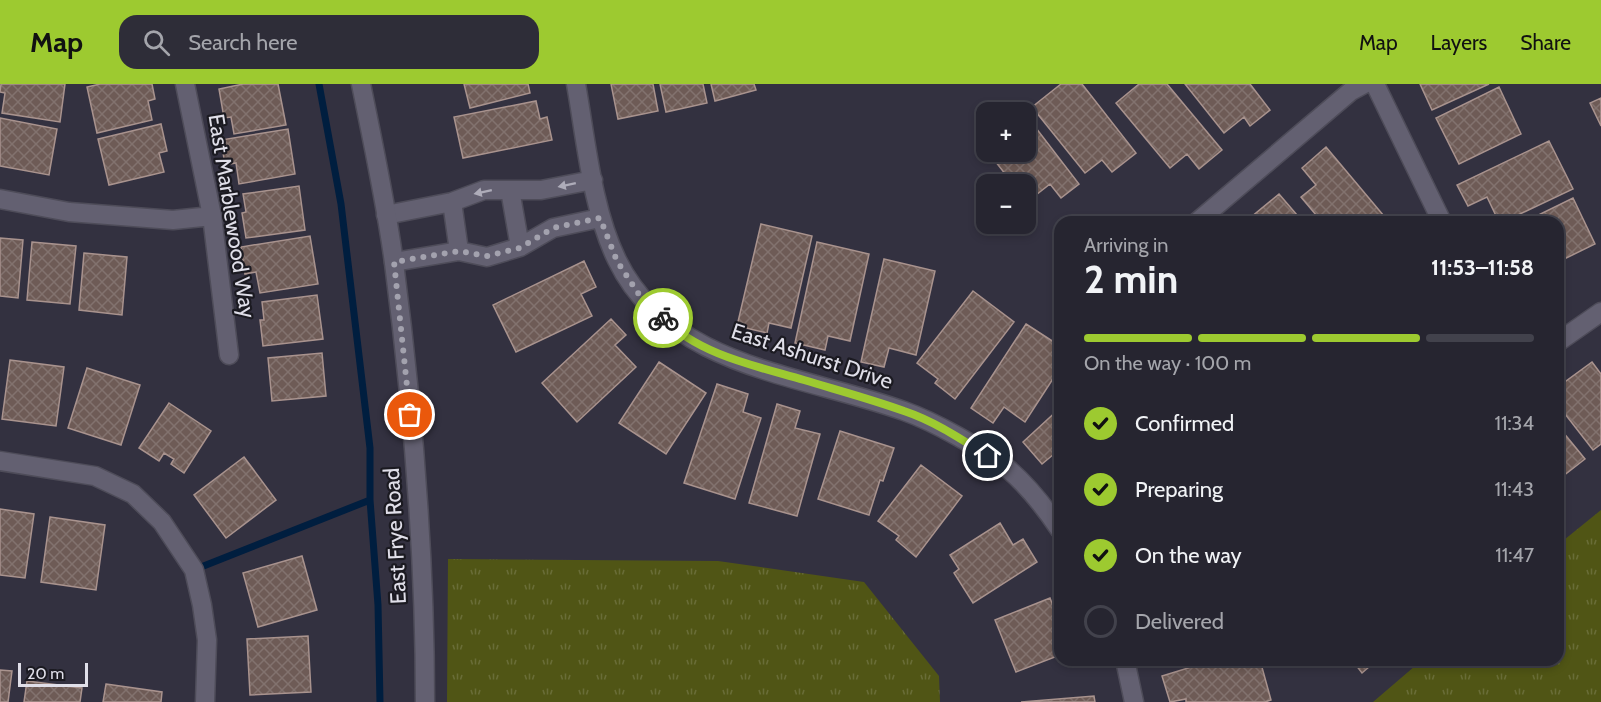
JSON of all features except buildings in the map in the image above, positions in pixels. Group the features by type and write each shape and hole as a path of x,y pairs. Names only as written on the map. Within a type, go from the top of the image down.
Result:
{"street":[{"name":"East Marblewood Way","path":"185,84 212,216 229,355"},
{"name":"East Frye Road","path":"361,84 394,262 406,375 419,525 425,702"},
{"name":"East Ashurst Drive","path":"576,84 600,218 622,269 638,293 670,325 703,346 748,365 906,411 949,431 1007,469 1054,522"},
{"path":"1204,216 1351,91 1364,84"},
{"path":"1376,84 1439,216"},
{"path":"386,215 452,202 484,190 541,190 593,180"},
{"path":"510,190 520,248"},
{"path":"0,199 69,212 173,220 212,216"},
{"path":"452,202 459,251"},
{"path":"394,262 459,251 487,256 520,248 553,228 600,218"},
{"path":"1564,338 1601,312"},
{"path":"0,461 95,476 133,494 162,522 194,570 207,640 205,702"},
{"path":"1126,666 1134,702"}],"green space":[{"path":"1601,510 1601,702 1373,702 1415,666 1564,666 1564,540"},
{"path":"448,559 718,561 864,582 939,676 940,702 447,702"}],"waterway":[{"path":"319,84 341,204 370,448 370,500 378,605 380,702"},
{"path":"196,569 370,500"}],"way so far":[{"path":"410,415 394,262 459,251 487,256 520,248 553,228 600,218 617,261 638,293 663,318"}],"route":[{"path":"663,318 703,346 748,365 906,411 949,431 988,456"}]}
